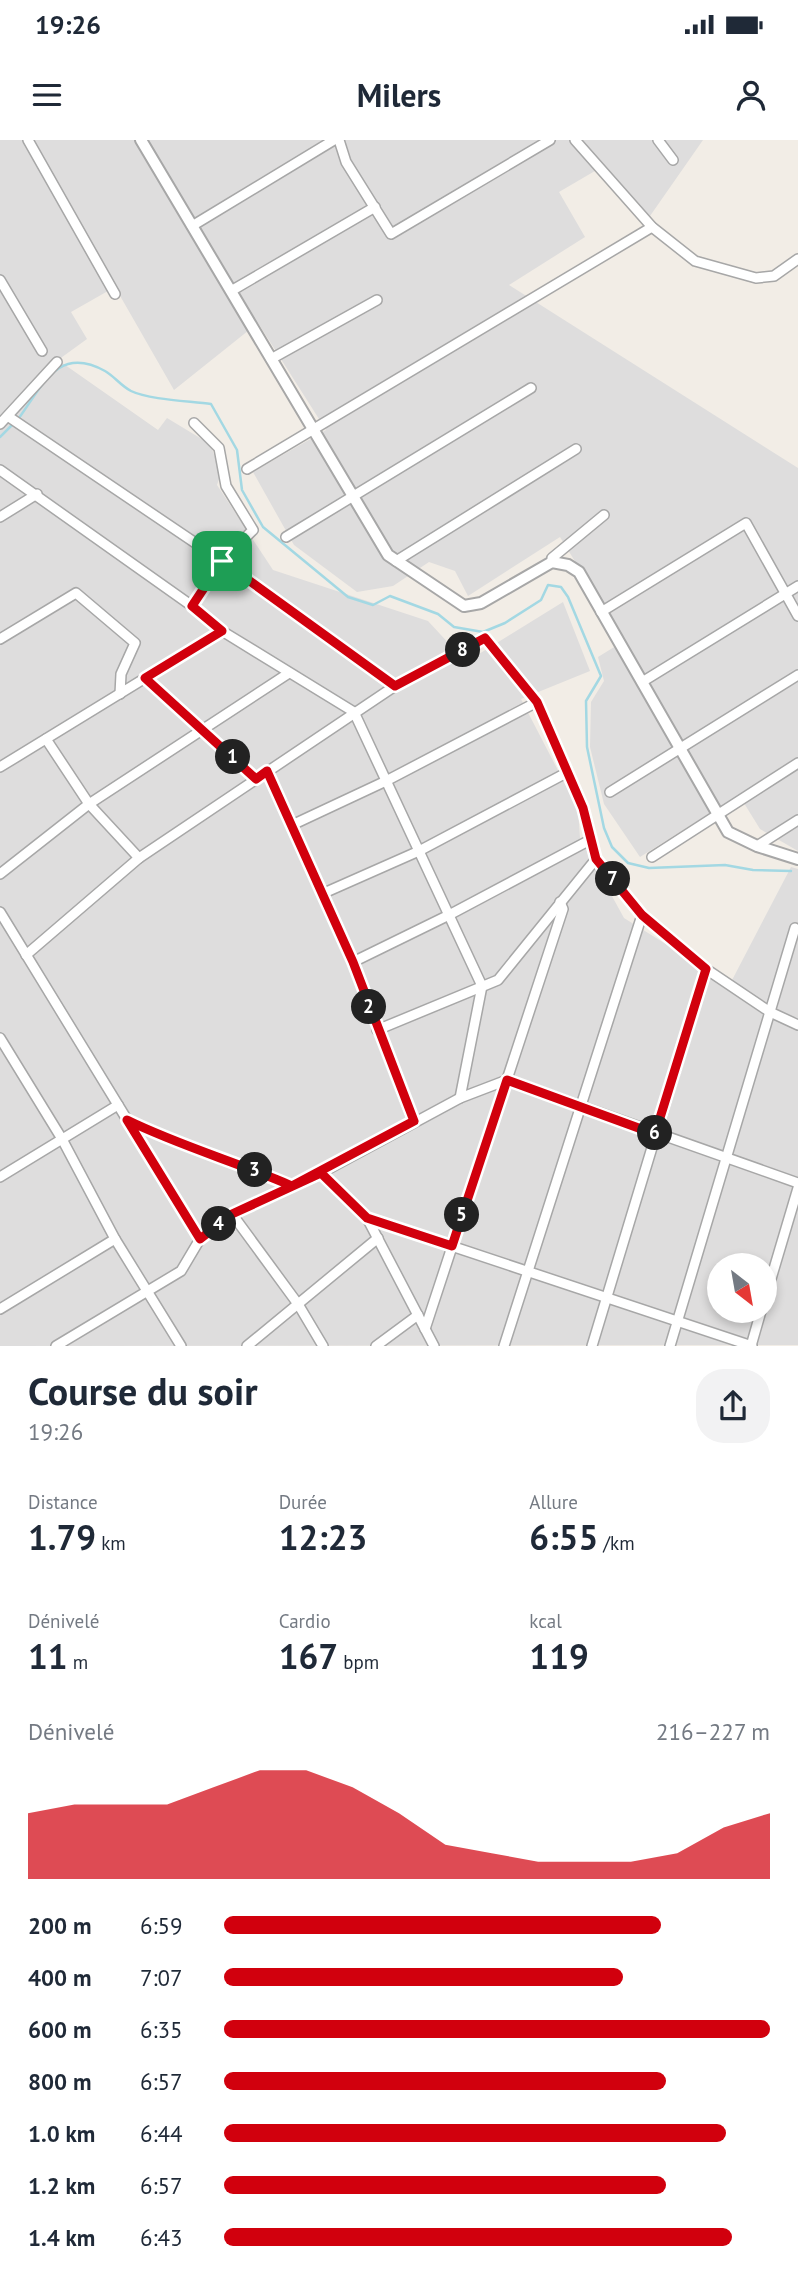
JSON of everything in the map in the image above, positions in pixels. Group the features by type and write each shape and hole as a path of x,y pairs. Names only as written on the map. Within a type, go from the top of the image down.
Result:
{"street":[{"path":"28,140 115,294"},
{"path":"141,140 387,555 464,606 481,603 552,562 568,565 579,572 728,832 757,846 798,859"},
{"path":"192,226 337,140 346,162 391,234 550,140"},
{"path":"575,140 652,228 695,261 736,275 756,278 774,275 798,259"},
{"path":"658,140 673,160"},
{"path":"231,291 375,207"},
{"path":"247,469 652,228"},
{"path":"0,281 41,351"},
{"path":"271,359 377,300"},
{"path":"0,424 57,362"},
{"path":"286,537 531,388"},
{"path":"9,417 222,561 395,686"},
{"path":"192,606 222,561 253,530 226,486 219,448 194,423"},
{"path":"396,561 576,449"},
{"path":"0,470 192,606 222,631 354,712 482,986 460,1098"},
{"path":"0,517 37,494"},
{"path":"552,562 552,558 604,515"},
{"path":"601,612 746,523 798,616"},
{"path":"642,682 798,586"},
{"path":"0,639 76,593 135,643 121,674 120,694"},
{"path":"0,767 222,631"},
{"path":"26,955 139,858 354,712 395,686 485,638 537,702 583,808 596,859 642,915 706,969 770,1012 798,1025"},
{"path":"0,874 89,804 289,673"},
{"path":"610,792 798,675"},
{"path":"145,678 256,779"},
{"path":"292,825 386,781 537,702"},
{"path":"46,739 89,804 139,858"},
{"path":"652,857 798,763"},
{"path":"267,771 353,962 414,1121"},
{"path":"324,893 418,851 568,772"},
{"path":"757,846 798,820"},
{"path":"353,962 449,915 590,840"},
{"path":"377,1030 498,980 596,859"},
{"path":"425,1329 563,909 560,902"},
{"path":"0,912 200,1239"},
{"path":"504,1346 642,915"},
{"path":"670,1346 795,928"},
{"path":"593,1346 706,969"},
{"path":"0,1038 4,1054 62,1139 116,1239 181,1346"},
{"path":"55,1346 181,1271 193,1256 200,1239 232,1214 321,1173 460,1098 507,1080 798,1186 777,1258"},
{"path":"0,1177 118,1105"},
{"path":"127,1120 167,1139 234,1161 292,1186"},
{"path":"321,1173 367,1218 434,1346"},
{"path":"232,1214 298,1304 323,1346"},
{"path":"367,1218 751,1345 757,1323"},
{"path":"247,1346 378,1238"},
{"path":"0,1309 116,1239"},
{"path":"376,1346 418,1315"}],"shaded area":[{"path":"0,140 703,140 650,216 600,168 559,192 585,237 509,285 798,468 798,851 760,829 739,795 640,857 604,804 590,747 591,702 604,681 598,657 624,641 560,537 468,596 455,571 429,562 393,586 357,592 294,545 253,472 326,430 258,323 174,390 115,287 71,312 87,339 58,360 158,430 167,418 210,444 221,473 217,485 273,570 428,621 466,662 563,602 590,671 521,699 578,809 580,838 624,918 730,984 791,867 798,869 798,1345 0,1346"}],"waterway":[{"path":"19,418 53,372 75,363 89,364 105,371 127,389 139,394 211,404 237,450 242,490 263,527 348,597 373,605 390,596 438,614 454,627 483,632 505,623 541,600 548,585 561,587 568,597 601,676 586,701 587,747 604,828 612,847 628,863 649,868 725,865 753,870 791,871"},
{"path":"0,437 13,424"}],"route":[{"path":"222,561 192,606 222,631 145,678 256,779 267,771 353,962 414,1121 321,1173 292,1186 234,1161 167,1139 127,1120 200,1239 232,1214 321,1173 367,1218 452,1246 507,1080 655,1134 706,969 642,915 596,859 583,808 537,702 485,638 395,686 222,561"}]}
